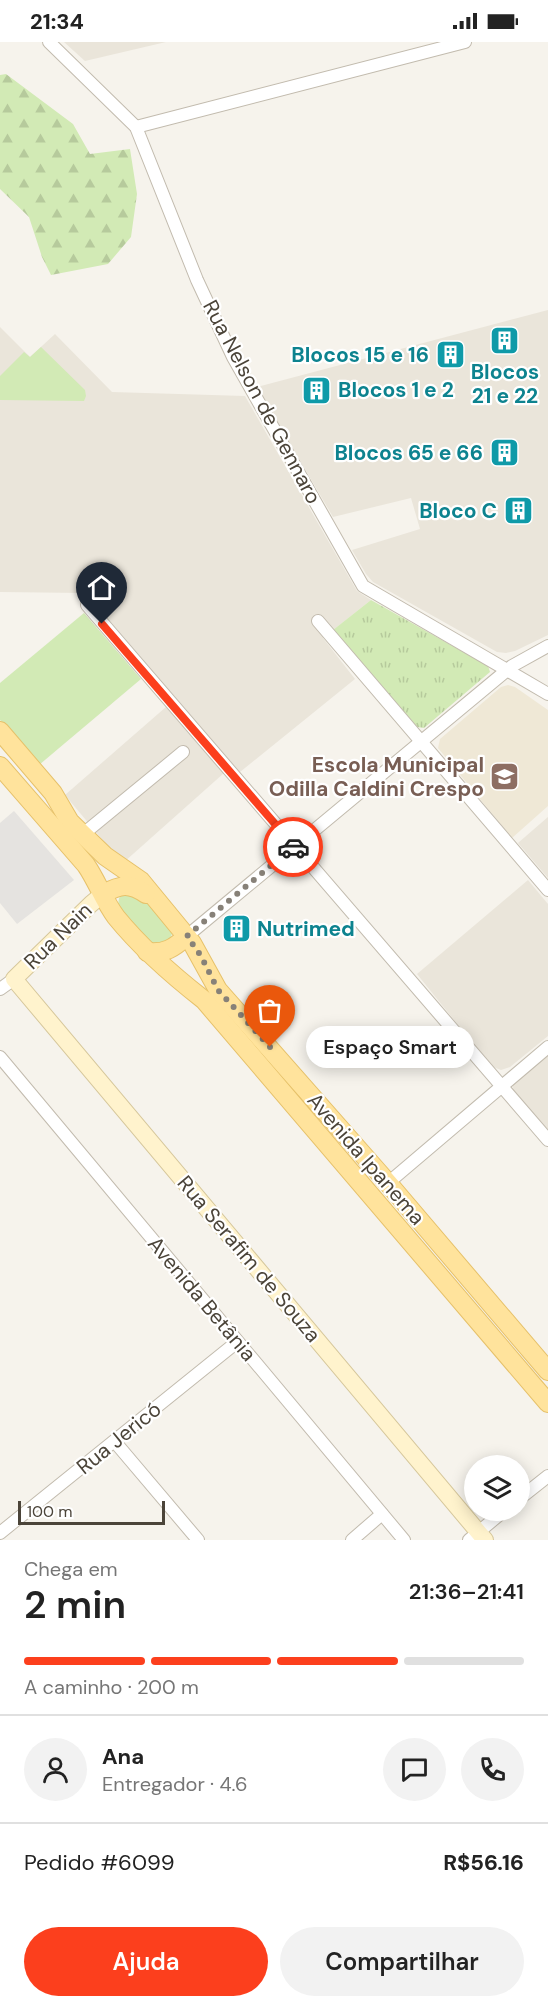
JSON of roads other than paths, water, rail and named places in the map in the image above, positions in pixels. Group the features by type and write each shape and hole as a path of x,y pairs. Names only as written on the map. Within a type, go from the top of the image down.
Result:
{"main road":[{"name":"Avenida Ipanema","path":"0,730 53,793 70,822 105,856 141,881 172,917 201,956 218,990 388,1183 548,1371"},
{"name":"Avenida Ipanema","path":"0,766 86,865 115,915 172,975 204,1000 548,1403"},
{"path":"103,894 120,886 136,887 172,917"},
{"path":"147,951 158,953 170,950 187,936"}],"street":[{"name":"Rua Nelson de Gennaro","path":"49,42 136,127 197,280 233,357 363,586 548,694"},
{"path":"136,127 465,42"},
{"path":"87,605 548,1140"},
{"path":"318,621 548,890"},
{"path":"187,936 507,670 548,646"},
{"path":"82,835 183,752"},
{"name":"Rua Nain","path":"4,983 103,894"},
{"name":"Rua Serafim de Souza","path":"4,983 477,1537"},
{"path":"388,1183 548,1047"},
{"name":"Avenida Betânia","path":"0,1057 404,1540"},
{"name":"Rua Jericó","path":"0,1533 237,1342"},
{"path":"115,1442 198,1540"},
{"path":"530,1490 548,1476"},
{"path":"352,1540 382,1514"},
{"path":"477,1537 494,1521"}],"place":[{"name":"Blocos 21 e 22","path":"505,341"},
{"name":"Blocos 15 e 16","path":"450,355"},
{"name":"Blocos 1 e 2","path":"317,390"},
{"name":"Blocos 65 e 66","path":"504,453"},
{"name":"Bloco C","path":"518,511"},
{"name":"Escola Municipal Odilla Caldini Crespo","path":"505,777"},
{"name":"Nutrimed","path":"236,929"},
{"name":"Espaço Smart","path":"270,1047"}]}
